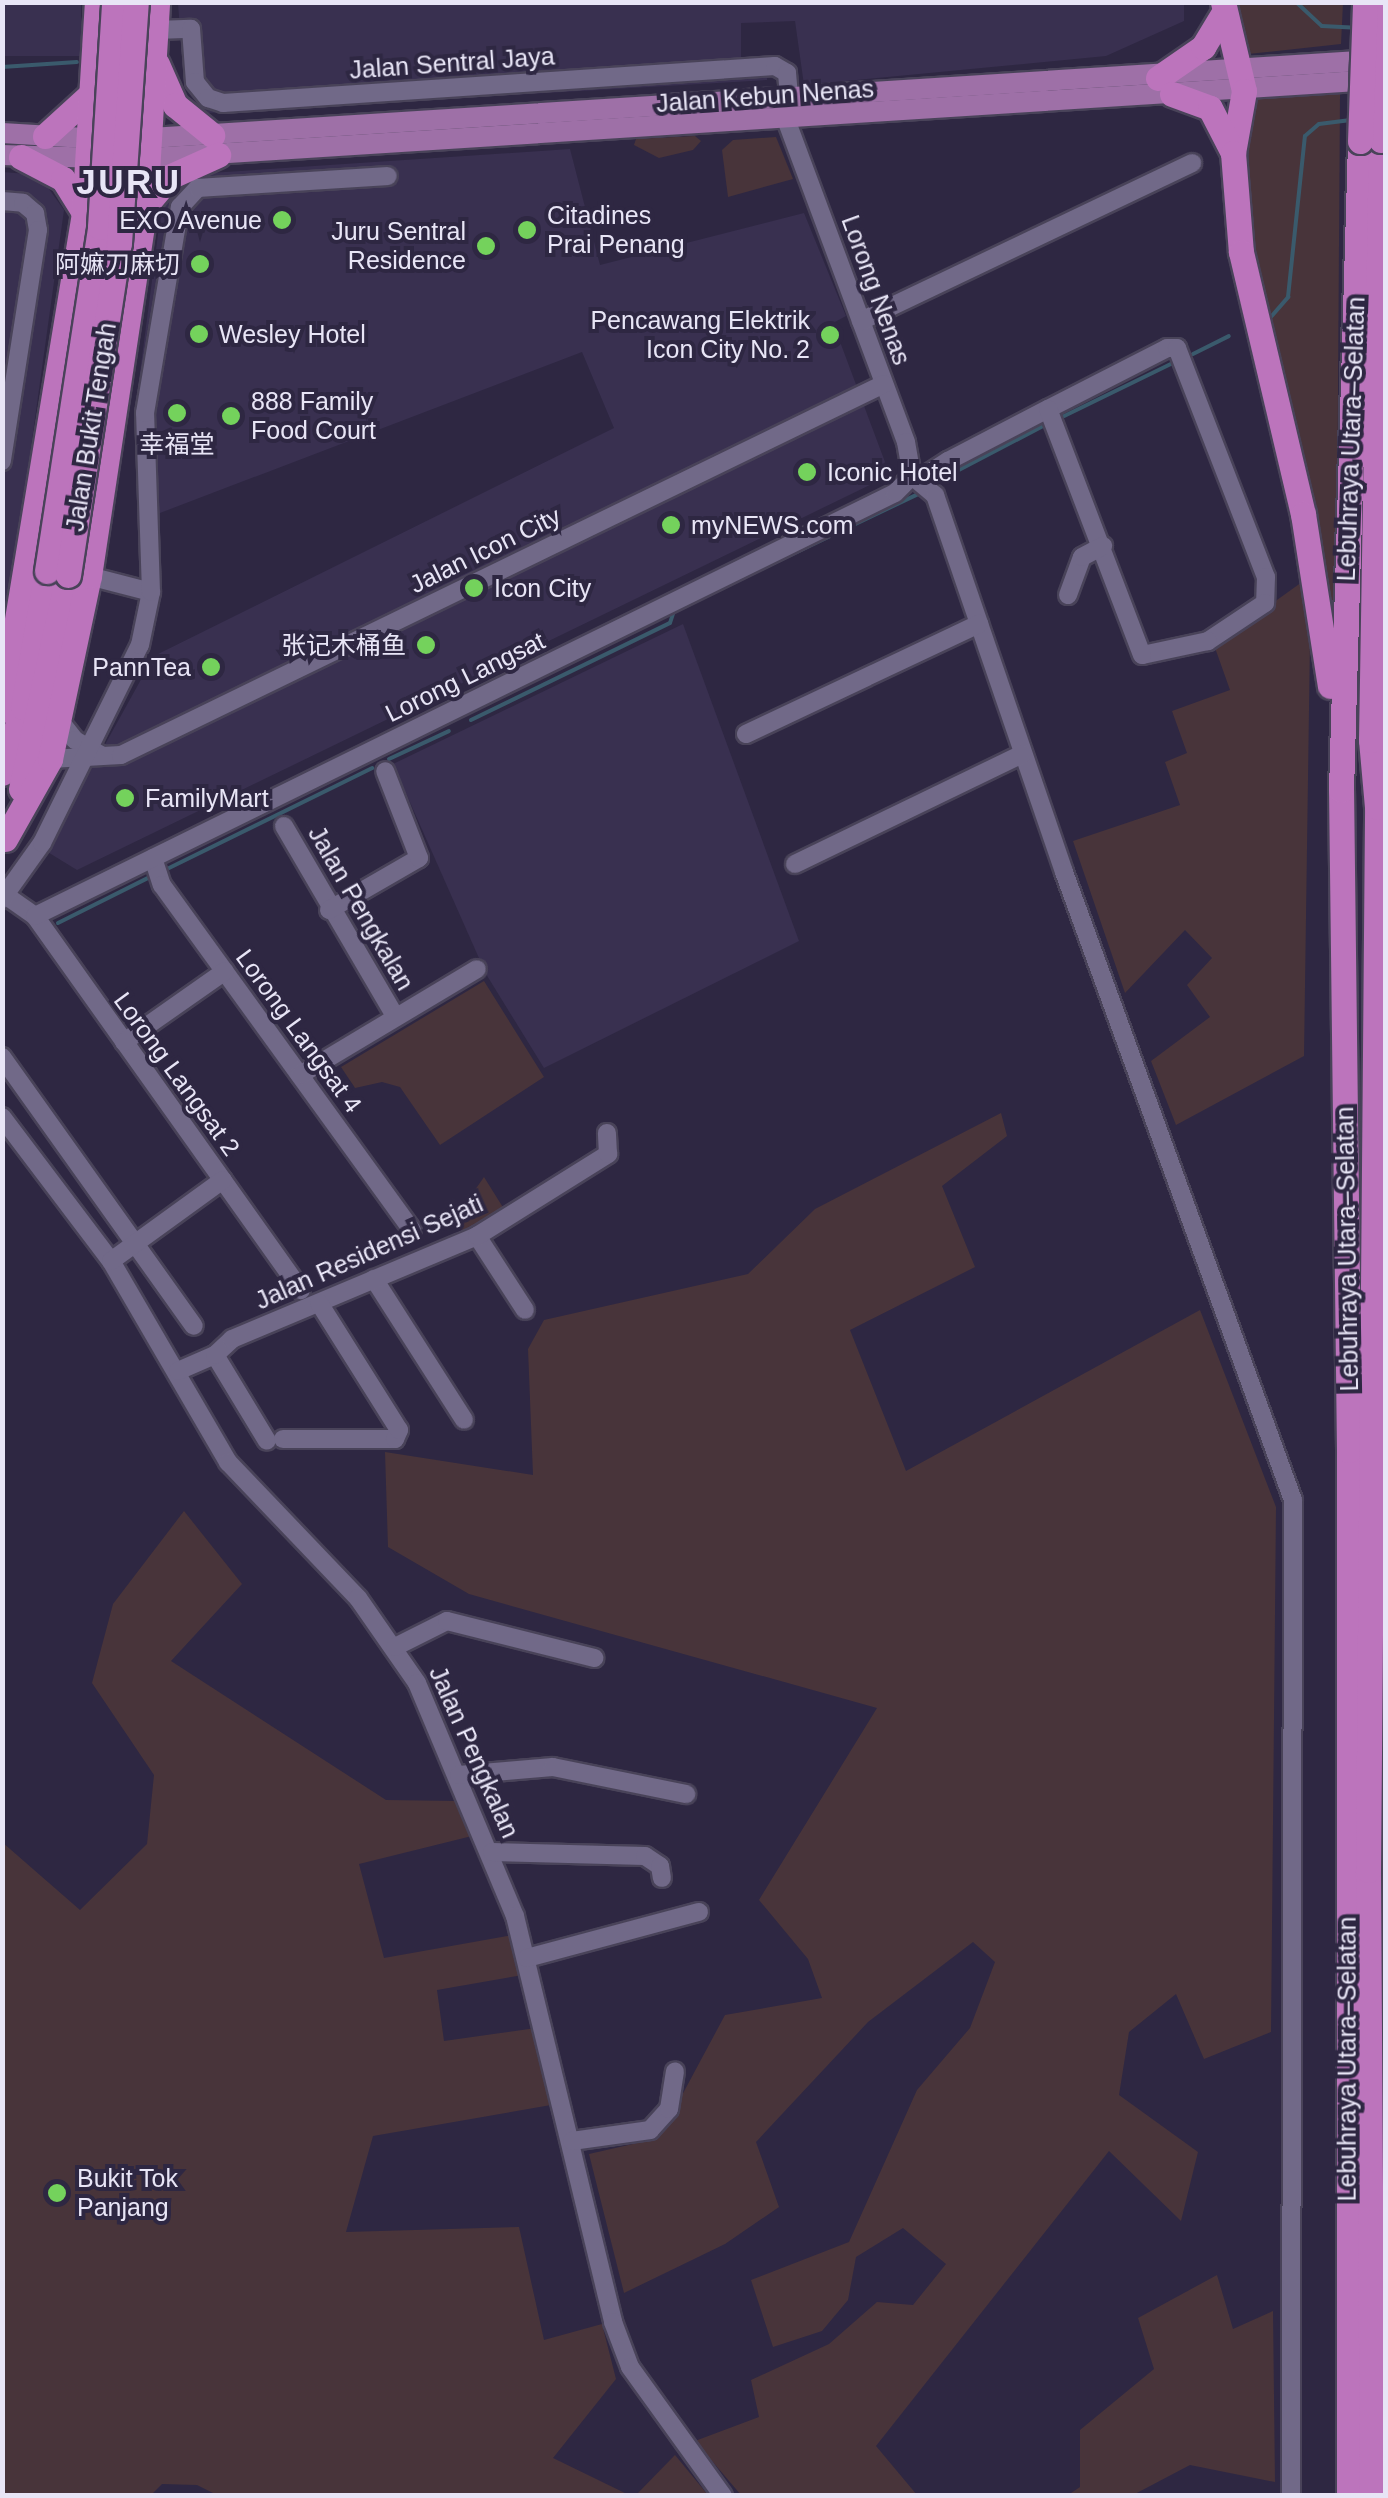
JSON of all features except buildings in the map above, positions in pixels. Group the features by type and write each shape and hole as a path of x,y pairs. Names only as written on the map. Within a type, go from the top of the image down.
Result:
{"highway":[{"path":"3,701 84,213 96,2"},
{"name":"Jalan Bukit Tengah","path":"2,773 68,574 100,227 114,2"},
{"name":"Jalan Bukit Tengah","path":"4,842 37,740 68,574 119,243 136,2"},
{"path":"4,842 50,759 60,720 68,574 145,206 156,2"},
{"name":"Lebuhraya Utara–Selatan","path":"1365,2 1371,140 1371,740 1377,807 1368,1850 1372,2496"},
{"path":"1223,8 1243,82 1233,154 1241,252 1302,514 1326,652 1341,790"},
{"path":"1223,8 1203,47 1165,86 1210,108 1233,154"},
{"name":"Lebuhraya Utara–Selatan","path":"1349,2496 1349,1450 1341,790 1371,140 1386,10"},
{"path":"94,38 105,55 123,60 155,45"},
{"path":"145,206 169,177 215,145 175,105 155,45"},
{"path":"45,136 91,94"},
{"path":"12,156 63,179 84,213"},
{"path":"80,240 96,215 113,212 128,219 139,246"},
{"path":"1377,807 1386,776"}],"main road":[{"name":"Jalan Kebun Nenas","path":"1243,82 1386,59"},
{"name":"Jalan Kebun Nenas","path":"215,145 789,94 1386,80"},
{"name":"Jalan Kebun Nenas","path":"88,148 148,149 788,122 1165,86"},
{"path":"2,134 45,136 88,148"},
{"path":"12,156 88,148"}],"street":[{"name":"Jalan Sentral Jaya","path":"155,45 191,28 195,82 208,98 223,103 782,67 789,94"},
{"name":"Lorong Nenas","path":"788,122 884,384 979,624 1293,1500 1291,2496"},
{"path":"861,320 1192,163"},
{"path":"4,897 94,756 135,662 151,592 145,413 180,207 198,188 388,176"},
{"path":"2,201 35,213 38,230 2,461"},
{"name":"Lorong Langsat","path":"34,916 896,493 923,484 1051,417 1168,348 1183,352 1208,435 1266,577 1265,603 1208,641 1142,655 1116,600 1103,546"},
{"name":"Jalan Icon City","path":"94,756 884,384"},
{"path":"1051,417 1103,546 1082,557 1068,594"},
{"path":"68,574 151,592"},
{"path":"746,734 979,624"},
{"path":"60,720 94,756"},
{"path":"795,864 1024,754"},
{"path":"50,759 94,756"},
{"path":"329,910 419,858 384,771"},
{"name":"Jalan Pengkalan","path":"284,826 329,910 395,1016"},
{"name":"Lorong Langsat 4","path":"153,858 162,884 412,1230"},
{"name":"Lorong Langsat 2","path":"4,897 34,916 300,1290"},
{"path":"300,1075 476,970"},
{"path":"124,1042 224,971"},
{"path":"2,1057 194,1326"},
{"name":"Jalan Pengkalan","path":"2,1117 111,1262 243,1480 358,1598 395,1647 459,1775 492,1852 527,1958 572,2141 597,2264 630,2367 723,2496"},
{"path":"22,1141 47,1118"},
{"name":"Jalan Residensi Sejati","path":"214,1356 232,1339 477,1236 608,1154 607,1133"},
{"path":"111,1262 222,1180"},
{"path":"477,1236 524,1310"},
{"path":"374,1280 464,1420"},
{"path":"178,1371 214,1356 275,1440 332,1434 396,1438 399,1430 318,1303"},
{"path":"395,1647 446,1621 594,1658"},
{"path":"459,1775 553,1767 686,1794"},
{"path":"492,1852 645,1856 660,1866 662,1878"},
{"path":"527,1958 699,1912"},
{"path":"572,2141 650,2130 669,2109 675,2071"}],"shaded area":[{"path":"1184,2 1184,21 1106,56 804,85 795,21 741,23 741,59 766,59 767,80 207,113 184,84 178,3"},
{"path":"2,3 81,3 81,56 2,56"},
{"path":"1232,3 1343,3 1341,44 1248,54"},
{"path":"1340,94 1336,688 1259,287 1242,143 1257,99"},
{"path":"695,136 701,141 693,150 659,158 634,145 636,139"},
{"path":"776,137 793,179 728,197 722,150 733,140"},
{"path":"570,149 600,265 804,213 846,316 833,323 885,462 874,483 77,870 46,851 154,656 614,428 582,352 139,521 138,388 160,219 172,187 195,174"},
{"path":"3,172 39,175 64,210 3,648"},
{"path":"1302,582 1310,640 1304,1056 1176,1125 1151,1061 1210,1017 1187,985 1212,958 1185,930 1125,993 1073,841 1180,805 1165,762 1187,753 1172,711 1230,690 1214,645"},
{"path":"683,624 799,941 544,1068 486,974 393,764"},
{"path":"484,981 544,1077 440,1145 400,1087 382,1082 355,1088 341,1067"},
{"path":"1001,1113 1007,1136 942,1186 975,1267 850,1330 906,1471 1200,1310 1276,1507 1271,2032 1204,2059 1176,1994 1129,2032 1119,2095 1198,2152 1181,2221 1109,2151 876,2446 917,2495 741,2495 695,2441 759,2417 751,2380 829,2344 877,2302 913,2305 946,2264 903,2228 856,2257 848,2300 822,2331 773,2347 751,2280 849,2242 917,2090 970,2028 995,1962 973,1942 868,2022 756,2142 779,2207 725,2244 624,2293 589,2154 659,2138 725,2015 822,1998 808,1959 759,1900 877,1708 469,1594 388,1547 385,1452 533,1475 528,1349 544,1320 748,1274 815,1209"},
{"path":"484,1177 504,1209 464,1233 454,1220"},
{"path":"184,1511 242,1584 171,1661 386,1800 455,1801 472,1836 359,1864 384,1958 513,1935 523,1975 437,1990 444,2041 536,2028 551,2105 373,2136 346,2232 519,2227 544,2340 602,2324 616,2379 553,2458 629,2495 219,2496 197,2485 162,2484 151,2495 3,2495 2,1842 80,1910 147,1844 154,1775 92,1683 113,1604"},
{"path":"1217,2275 1233,2329 1273,2311 1275,2482 1190,2465 1133,2495 1068,2495 1080,2487 1080,2430 1154,2369 1138,2318"},
{"path":"675,2455 708,2495 636,2495"}],"waterway":[{"path":"1296,2 1322,26 1356,28"},
{"path":"2,67 77,62"},
{"path":"1270,318 1288,297 1305,136 1319,124 1353,120"},
{"path":"1193,354 1229,336"},
{"path":"1058,419 1175,362"},
{"path":"934,483 1049,423"},
{"path":"696,600 922,492"},
{"path":"471,720 670,623 674,611"},
{"path":"389,759 449,731"},
{"path":"165,870 372,768"},
{"path":"58,923 150,877"}],"place":[{"name":"EXO Avenue","path":"282,220"},
{"name":"Citadines Prai Penang","path":"527,230"},
{"name":"Juru Sentral Residence","path":"486,246"},
{"name":"阿嫲刀麻切","path":"200,264"},
{"name":"Wesley Hotel","path":"199,334"},
{"name":"Pencawang Elektrik Icon City No. 2","path":"830,335"},
{"name":"幸福堂","path":"177,413"},
{"name":"888 Family Food Court","path":"231,416"},
{"name":"Iconic Hotel","path":"807,472"},
{"name":"myNEWS.com","path":"671,525"},
{"name":"Icon City","path":"474,588"},
{"name":"张记木桶鱼","path":"426,645"},
{"name":"PannTea","path":"211,667"},
{"name":"FamilyMart","path":"125,798"},
{"name":"Bukit Tok Panjang","path":"57,2193"}],"district":[{"name":"JURU","path":"129,182"}]}
